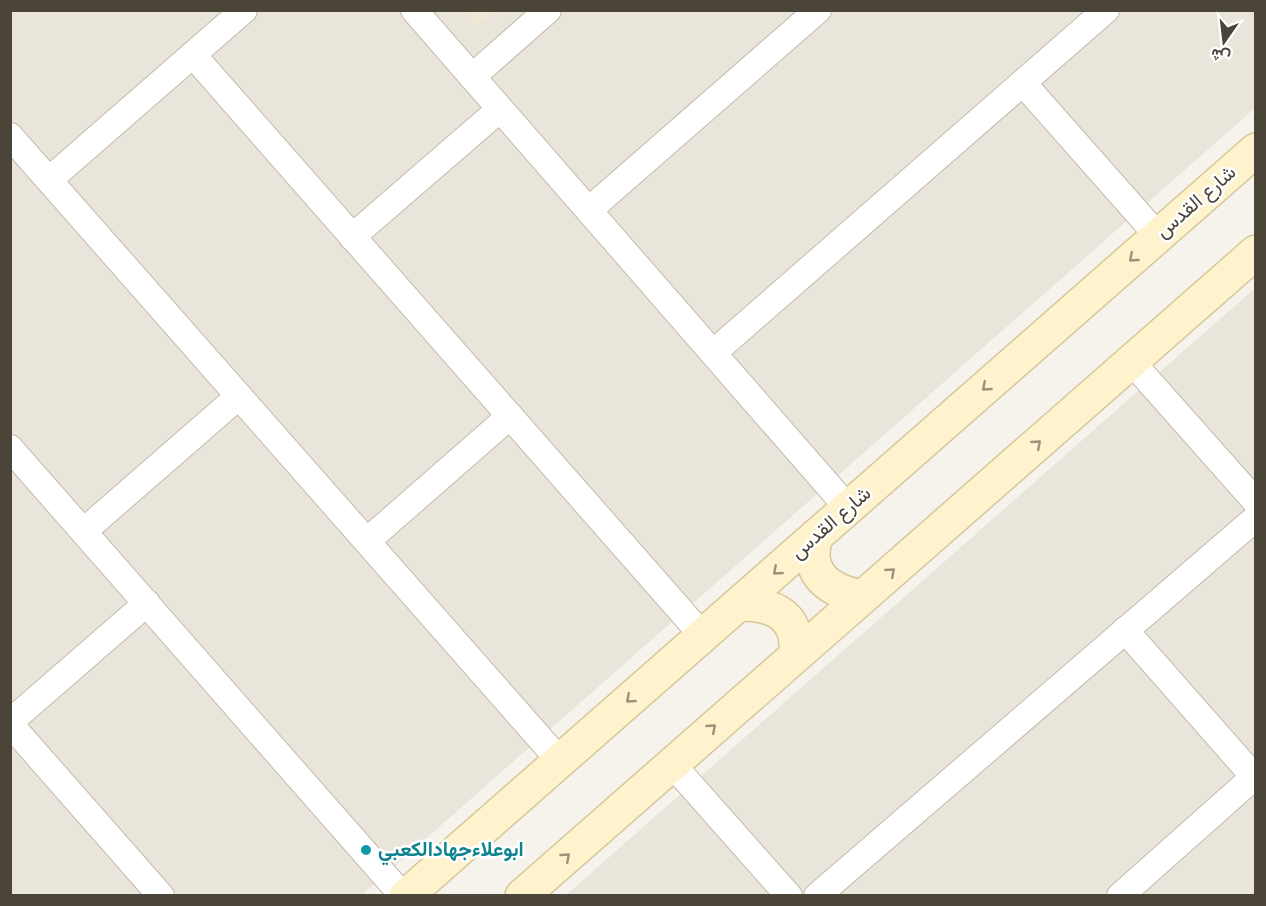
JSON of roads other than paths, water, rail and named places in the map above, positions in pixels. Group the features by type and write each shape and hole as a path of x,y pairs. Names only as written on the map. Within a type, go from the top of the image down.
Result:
{"main road":[{"name":"شارع القدس","path":"405,896 1256,150"},
{"path":"522,895 1256,252"},
{"path":"814,537 813,558 818,572 825,581 845,594 862,597"},
{"path":"739,604 758,604 780,613 795,634 796,654"}],"street":[{"path":"49,180 244,10"},
{"path":"414,10 848,508"},
{"path":"472,77 548,10"},
{"path":"589,210 818,10"},
{"path":"713,353 1106,10"},
{"path":"193,55 703,636"},
{"path":"1023,83 1158,236"},
{"path":"352,237 500,109"},
{"path":"10,136 560,761"},
{"path":"1131,361 1256,502"},
{"path":"84,531 239,396"},
{"path":"366,541 510,416"},
{"path":"12,451 405,896"},
{"path":"817,896 1256,518"},
{"path":"147,603 10,723 161,896"},
{"path":"1120,896 1255,778 1125,630"},
{"path":"672,764 789,896"}],"place":[{"name":"ابوعلاءجهادالكعبي","path":"366,850"}]}
